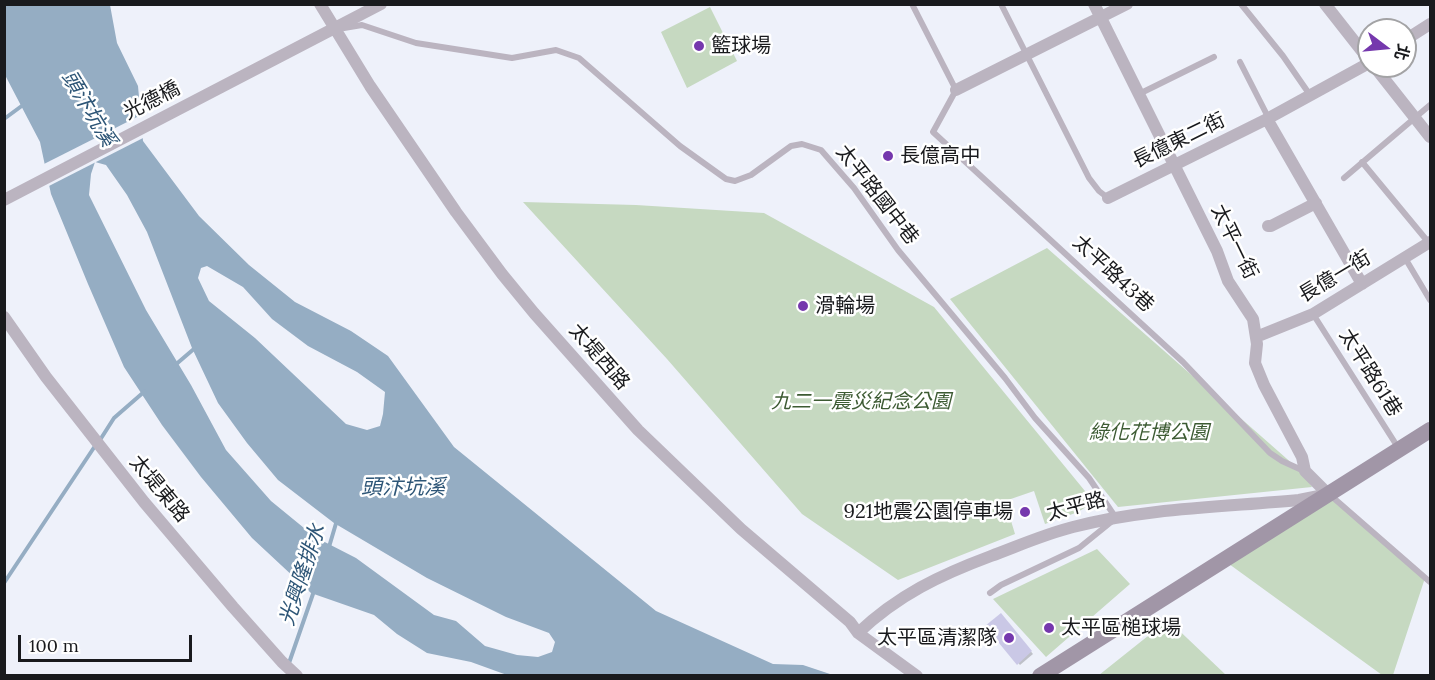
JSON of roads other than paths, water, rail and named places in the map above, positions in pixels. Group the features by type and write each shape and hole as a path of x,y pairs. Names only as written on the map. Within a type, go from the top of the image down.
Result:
{"street":[{"name":"太堤西路","path":"320,4 370,86 456,212 502,274 638,430 741,529 850,622 858,633 917,675"},
{"name":"光德橋","path":"4,200 381,4"},
{"name":"太平一街","path":"1094,4 1217,251 1228,281 1253,320 1257,337 1255,363 1286,430 1302,458 1305,471 1328,494"},
{"path":"956,90 1127,4"},
{"path":"1325,4 1357,45"},
{"path":"1417,33 1431,24"},
{"name":"長億東二街","path":"1108,198 1267,119 1357,68"},
{"path":"1383,78 1431,137"},
{"path":"1267,119 1362,284"},
{"path":"1268,226 1316,203"},
{"name":"長億一街","path":"1257,337 1313,314 1430,243"},
{"name":"太堤東路","path":"4,317 100,448 183,548 282,662 297,675"},
{"name":"太平路","path":"1040,675 1431,430"},
{"name":"太平路","path":"858,633 876,616 903,597 948,572 1072,527 1116,518 1299,500 1328,494"}],"lane":[{"path":"912,4 956,90"},
{"path":"1001,4 1089,178 1108,198"},
{"path":"1241,4 1283,56 1310,95"},
{"name":"太平路國中巷","path":"334,30 362,25 416,43 512,58 556,50 565,52 579,58 680,147 726,179 735,181 751,175 791,146 802,144 821,150 854,188 898,250 982,350 1035,418 1089,478 1116,518"},
{"path":"1139,93 1214,57"},
{"path":"1240,62 1267,119"},
{"name":"太平路43巷","path":"956,90 933,132 1183,362 1270,453 1305,471"},
{"path":"1344,178 1431,105"},
{"path":"1362,162 1430,243"},
{"path":"1405,258 1431,300"},
{"name":"太平路61巷","path":"1313,314 1399,450"},
{"path":"1328,494 1431,582"},
{"path":"990,593 1001,585 1079,548 1116,518"}],"water":[{"name":"頭汴坑溪","path":"4,5 110,5 117,43 138,86 143,141 199,216 249,265 295,302 351,331 388,356 454,447 656,611 773,664 803,665 833,675 507,675 471,662 427,653 397,634 374,615 311,593 252,538 201,477 162,425 124,367 51,194 40,142 5,75","holes":["95,162 106,165 127,195 147,232 192,348 218,403 278,480 334,523 427,578 506,617 549,633 555,642 552,652 538,657 517,655 485,646 456,621 434,615 356,558 315,537 271,501 226,450 191,385 146,310 89,195","207,266 243,287 272,319 308,346 357,372 385,392 380,426 367,430 346,424 255,338 209,301 198,278 201,268"]}],"waterway":[{"path":"4,119 23,105"},
{"path":"174,366 195,348"},
{"path":"100,440 114,418 145,391"},
{"path":"4,583 95,446"},
{"name":"光興隆排水","path":"329,547 337,520"},
{"name":"光興隆排水","path":"289,663 314,591"}],"place":[{"name":"籃球場","path":"699,46"},
{"name":"長億高中","path":"888,156"},
{"name":"滑輪場","path":"803,306"},
{"name":"921地震公園停車場","path":"1025,512"},
{"name":"太平區槌球場","path":"1049,628"},
{"name":"太平區清潔隊","path":"1009,638"}],"park label":[{"name":"九二一震災紀念公園","path":"861,402"},
{"name":"綠化花博公園","path":"1149,433"}]}
